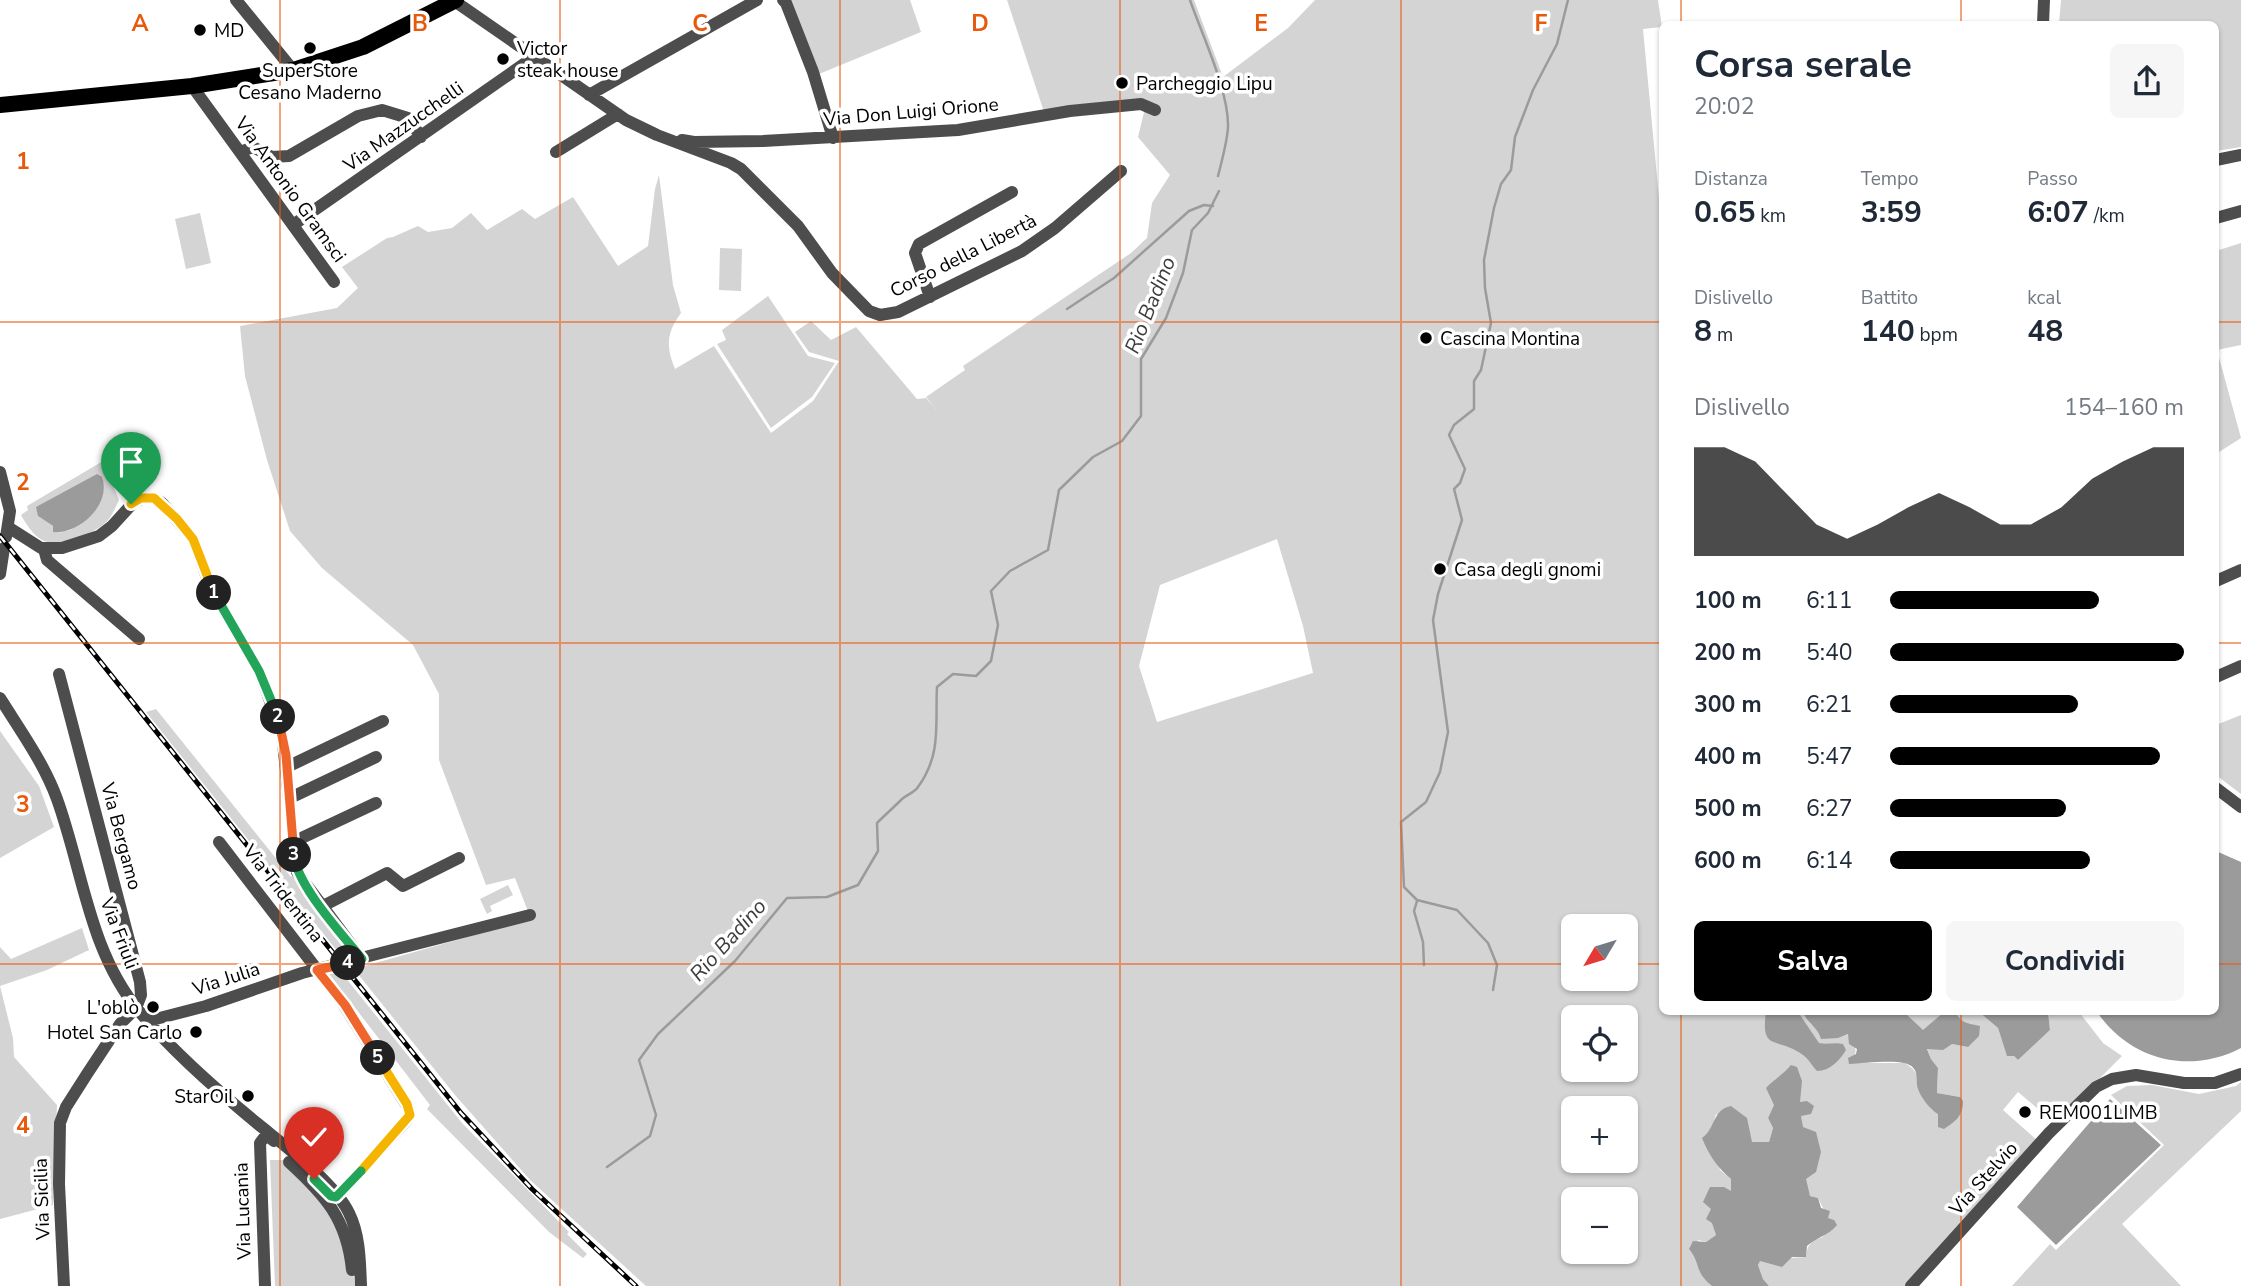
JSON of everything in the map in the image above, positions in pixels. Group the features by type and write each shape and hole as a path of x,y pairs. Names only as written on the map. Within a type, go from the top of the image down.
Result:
{"main road":[{"path":"0,105 192,86 293,70 363,47 454,0"}],"street":[{"path":"236,0 293,70"},
{"name":"Corso della Libertà","path":"454,0 618,114 667,139 741,169 798,226 832,273 869,311 880,315 898,312 1022,251 1055,228 1121,172"},
{"path":"589,95 757,0"},
{"path":"783,0 813,72 833,138"},
{"path":"2043,21 2044,0"},
{"name":"Via Mazzucchelli","path":"293,225 534,57"},
{"name":"Via Antonio Gramsci","path":"192,86 334,282"},
{"name":"Via Don Luigi Orione","path":"667,139 708,142 833,138 958,130 1070,111 1141,103 1155,110"},
{"path":"240,152 253,147 272,157 289,156 358,116 382,110 408,118 421,137"},
{"path":"556,152 618,114"},
{"path":"2219,159 2241,155"},
{"path":"930,297 915,253 919,244 1012,192"},
{"path":"2219,217 2241,211"},
{"path":"0,472 10,511 0,574"},
{"path":"6,537 44,549 62,548 99,536 141,498 154,498 160,502 184,527 195,542 210,586 259,671 281,726 297,872 359,960"},
{"path":"44,549 47,560 139,639"},
{"path":"2219,580 2241,570"},
{"path":"2219,676 2241,666"},
{"name":"Via Bergamo","path":"60,674 140,982 141,995 136,1008"},
{"name":"Via Friuli","path":"0,698 44,771 58,801 106,958 136,1008 340,1205"},
{"name":"Via Friuli","path":"0,714 35,757"},
{"path":"287,767 383,720"},
{"path":"290,798 376,757"},
{"path":"2219,790 2241,807"},
{"path":"293,842 376,803"},
{"name":"Via Tridentina","path":"219,842 321,969"},
{"path":"321,907 387,873 392,875 399,885 404,886 459,859"},
{"name":"Via Julia","path":"148,1021 161,1020 321,969 530,915"},
{"path":"321,969 410,1111 408,1119 340,1205"},
{"name":"Via Sicilia","path":"64,1286 59,1192 60,1123 66,1107 120,1024 136,1008"},
{"name":"Via Stelvio","path":"1912,1285 2049,1133 2096,1087 2112,1079 2136,1075 2185,1083 2215,1083 2241,1074"},
{"name":"Via Friuli","path":"252,1119 264,1136 303,1168"},
{"name":"Via Lucania","path":"264,1136 260,1152 265,1286"},
{"path":"340,1205 354,1286"},
{"path":"340,1205 356,1236 361,1286"}],"shaded area":[{"path":"788,0 910,0 921,32 819,74"},
{"path":"1007,0 1194,0 1223,77 1288,28 1315,0 1658,0 1661,21 1659,27 1643,29 1659,198 1659,1015 1806,1015 1817,1029 1827,1036 1840,1037 1848,1034 1856,1051 1849,1063 1905,1063 1913,1069 1932,1110 1960,1097 1937,1093 1938,1068 1927,1048 1952,1044 1968,1047 1973,1024 1962,1021 1958,1015 1983,1015 1998,1028 2007,1055 2018,1060 2050,1030 2048,1015 2081,1015 2103,1043 2122,1056 2057,1121 2050,1119 2018,1092 2003,1110 2038,1141 1905,1286 1769,1286 1763,1279 1758,1265 1760,1260 1806,1257 1810,1244 1823,1237 1828,1218 1818,1198 1810,1196 1806,1185 1801,1116 1804,1114 1800,1093 1782,1077 1775,1079 1774,1105 1768,1118 1773,1128 1769,1142 1752,1142 1716,1114 1711,1132 1720,1170 1731,1179 1731,1191 1711,1210 1716,1235 1706,1242 1698,1240 1698,1265 1703,1277 1712,1286 646,1286 530,1180 455,1095 354,969 531,919 515,878 486,885 439,760 439,694 413,645 322,568 290,531 267,460 245,376 240,326 337,308 358,288 342,267 387,238 418,226 428,232 452,228 471,213 487,230 522,209 535,219 573,197 618,266 648,246 659,175 673,285 681,313 672,327 669,340 675,369 714,346 771,433 813,401 839,361 809,352 795,332 811,321 831,340 856,327 917,399 926,398 936,409 926,397 965,370 963,366 1131,253 1147,238 1152,203 1170,175 1138,137 1146,104 1044,112","holes":["1277,539 1303,626 1313,673 1157,722 1139,666 1160,585"]},
{"path":"2061,0 2241,0 2241,147 2219,151 2219,21 2059,21"},
{"path":"200,213 211,263 186,269 175,219"},
{"path":"2241,243 2241,345 2219,350 2219,250"},
{"path":"720,248 742,249 741,291 719,290"},
{"path":"768,296 808,356 835,363 812,397 771,428 717,344 726,340 722,330"},
{"path":"2219,357 2241,438 2219,452"},
{"path":"103,461 119,500 103,525 77,538 58,542 42,540 27,526 21,515 28,510 27,506","holes":["102,477 102,497 91,516 73,529 53,532 53,526 38,516"]},
{"path":"97,474 102,477 104,487 98,507 83,523 63,532 53,532 53,526 38,516 36,507"},
{"path":"156,709 291,877 293,875 352,955 342,957 146,712"},
{"path":"2241,715 2241,794 2219,777 2219,724"},
{"path":"0,731 39,786 54,827 0,858"},
{"path":"2219,852 2241,862 2241,1048 2201,1061 2181,1061 2143,1052 2126,1042 2100,1015 2219,1015"},
{"path":"508,885 513,895 490,906 492,911 487,914 480,899"},
{"path":"82,928 89,950 47,970 0,986 0,947 11,959"},
{"path":"341,972 462,1123 569,1232 567,1234 587,1254 583,1258 549,1232 427,1109 430,1105 329,974"},
{"path":"0,986 13,1038 14,1057 57,1105 53,1205 0,1219"},
{"path":"1766,1015 1800,1015 1819,1043 1843,1044 1846,1050 1834,1064 1817,1071 1807,1058 1794,1049 1768,1039"},
{"path":"1805,1015 1907,1015 1923,1030 1940,1015 1958,1015 1963,1021 1980,1026 1979,1036 1968,1047 1952,1044 1943,1050 1927,1049 1938,1068 1937,1093 1960,1097 1963,1101 1958,1118 1944,1129 1938,1127 1938,1114 1919,1092 1913,1067 1892,1062 1849,1064 1848,1058 1856,1054 1857,1049 1849,1044 1848,1034 1838,1038 1821,1039"},
{"path":"1907,1015 1941,1015 1923,1031"},
{"path":"1983,1015 2048,1015 2050,1030 2018,1060 2014,1056 2007,1056 1998,1028"},
{"path":"1791,1065 1797,1067 1802,1081 1800,1102 1807,1101 1814,1106 1811,1114 1801,1116 1803,1127 1816,1132 1821,1152 1816,1172 1806,1179 1810,1196 1818,1198 1821,1208 1830,1211 1828,1218 1834,1220 1837,1225 1807,1246 1806,1257 1792,1257 1782,1267 1760,1261 1758,1265 1763,1279 1769,1286 1712,1286 1702,1276 1689,1249 1693,1241 1706,1242 1716,1235 1712,1223 1706,1219 1711,1209 1703,1202 1710,1187 1724,1187 1731,1191 1731,1179 1714,1160 1702,1138 1720,1111 1731,1106 1747,1118 1752,1142 1769,1142 1773,1128 1768,1118 1774,1105 1766,1088"},
{"path":"2241,1082 2241,1111 2122,1224 2181,1286 2012,1286 2050,1244 2056,1250 2164,1145 2111,1095 2127,1086 2152,1085 2199,1094 2236,1086"},
{"path":"2110,1099 2161,1145 2056,1245 2017,1207"},
{"path":"270,1160 283,1160 328,1202 349,1243 355,1286 275,1286"}],"waterway":[{"name":"Rio Badino","path":"1190,0 1220,80 1227,113 1227,139 1218,176"},
{"path":"1493,990 1497,965 1488,943 1457,910 1417,900 1404,887 1401,822 1426,802 1440,772 1448,732 1433,620 1438,594 1462,520 1454,489 1460,483 1465,469 1449,435 1454,425 1474,409 1474,381 1481,370 1491,323 1484,260 1494,208 1501,184 1511,170 1515,137 1533,90 1557,44 1568,0"},
{"name":"Rio Badino","path":"607,1167 650,1136 656,1115 639,1060 658,1034 735,961 787,898 827,897 858,885 878,851 877,823 916,789 931,763 936,738 937,687 953,674 976,676 991,661 998,625 991,591 1010,571 1048,550 1059,490 1093,457 1122,441 1141,416 1141,359 1166,318 1183,273 1192,230 1208,213 1219,191"},
{"path":"1067,309 1114,278 1189,211 1204,205 1213,206"},
{"path":"1417,901 1414,911 1423,942 1424,965"}],"railway":[{"path":"0,536 461,1113 532,1189 636,1286"}],"place":[{"name":"MD","path":"200,30"},
{"name":"SuperStore Cesano Maderno","path":"310,48"},
{"name":"Victor steak house","path":"503,59"},
{"name":"Parcheggio Lipu","path":"1122,83"},
{"name":"Cascina Montina","path":"1426,338"},
{"name":"Casa degli gnomi","path":"1440,569"},
{"name":"L'oblò","path":"153,1007"},
{"name":"Hotel San Carlo","path":"196,1032"},
{"name":"StarOil","path":"248,1096"},
{"name":"REM001LIMB","path":"2025,1112"}],"route":[{"path":"131,504 143,497 156,499 187,530 198,548 210,586 259,671 282,734 297,872 362,959 317,970 345,1005 410,1111 408,1119 337,1196 331,1196 314,1179"}]}
